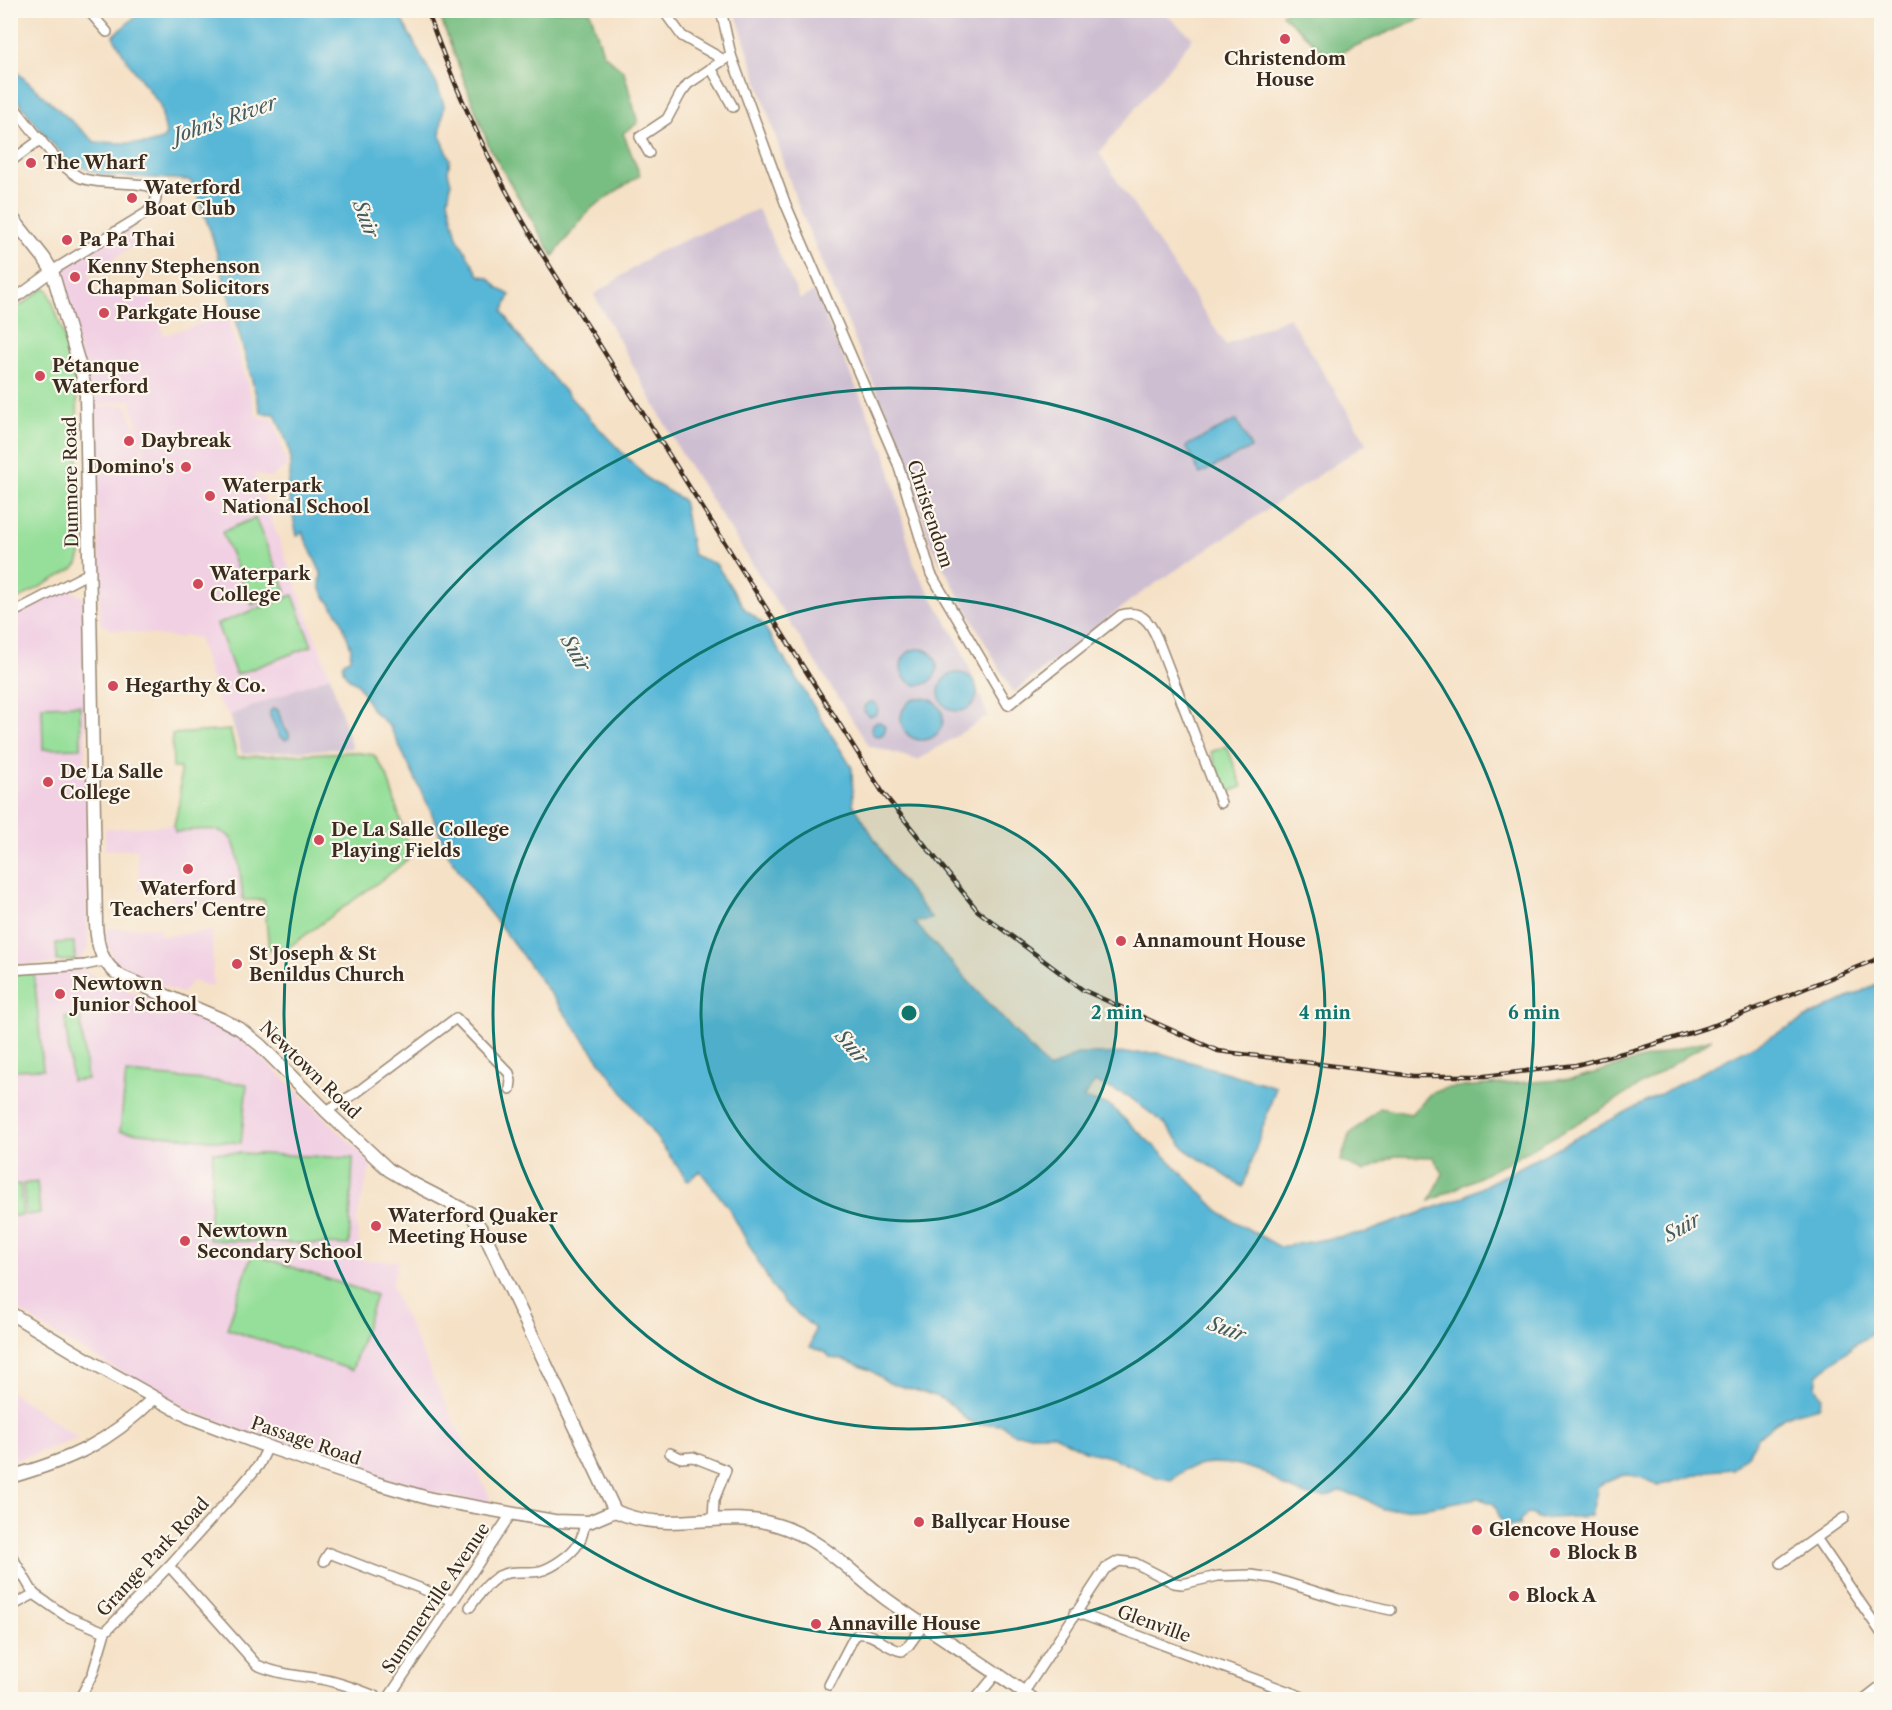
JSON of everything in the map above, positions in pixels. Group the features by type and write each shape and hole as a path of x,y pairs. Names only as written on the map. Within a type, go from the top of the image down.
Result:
{"main road":[{"name":"Dunmore Road","path":"10,215 44,258 51,271 82,374 86,395 90,572"},
{"path":"90,572 96,924 97,942 104,961"},
{"name":"Newtown Road","path":"104,961 125,979 240,1029 260,1045 326,1111 399,1177 460,1207 476,1219 615,1511"},
{"name":"Passage Road","path":"10,1313 189,1417 268,1447 410,1494 554,1521 598,1520 615,1511"},
{"path":"10,1477 46,1467 85,1451 127,1422 154,1398"},
{"path":"615,1511 654,1523 713,1520 762,1521 798,1533 825,1549 880,1594 1029,1696"}],"street":[{"path":"88,10 107,32"},
{"path":"663,10 682,36 728,58"},
{"name":"Christendom","path":"721,10 728,58 786,205 898,464 931,574 1008,705 1121,615 1130,612 1142,616 1150,624 1157,638 1221,803"},
{"path":"649,153 640,137 667,119 688,84 728,58"},
{"path":"711,68 733,107"},
{"path":"10,102 68,169 78,177 101,182 149,186 156,193 156,201 146,213 51,271 10,302"},
{"path":"10,162 41,139"},
{"path":"10,614 90,572"},
{"path":"10,970 85,965 104,961"},
{"path":"326,1111 356,1093 456,1018 508,1073 511,1081 510,1089"},
{"name":"Grange Park Road","path":"79,1700 93,1673 105,1632 169,1566 252,1473 268,1447"},
{"path":"670,1453 681,1458 693,1457 726,1470 714,1500 713,1520"},
{"name":"Summerville Avenue","path":"386,1700 511,1514"},
{"path":"1781,1563 1844,1518"},
{"path":"470,1607 489,1583 499,1576 510,1572 540,1571 553,1565 578,1546 585,1522"},
{"path":"1816,1538 1881,1634"},
{"path":"10,1553 34,1594 66,1616 105,1632"},
{"path":"324,1561 329,1553 453,1601"},
{"path":"1029,1696 1075,1612 1105,1569 1119,1561 1135,1563 1174,1583 1191,1583 1218,1576 1251,1575 1272,1578 1339,1599 1391,1610"},
{"path":"169,1566 257,1665 290,1676 356,1687 386,1700"},
{"path":"10,1607 34,1594"},
{"name":"Glenville","path":"1075,1612 1311,1700"},
{"path":"829,1685 854,1637 858,1634 868,1634 902,1651 924,1624"},
{"path":"975,1700 997,1673"},
{"path":"1864,1700 1881,1686"}],"shaded area":[{"path":"735,11 1162,11 1193,38 1099,153 1226,345 1289,317 1367,443 1131,600 1013,693 931,545 905,458 796,200"},
{"path":"758,209 800,299 814,292 885,452 915,568 960,645 988,716 918,760 869,746 681,453 594,295 655,253"},
{"path":"129,228 138,244 89,273 97,299 148,284 164,335 228,315 256,415 273,419 287,464 270,478 254,473 330,676 230,715 218,702 198,638 186,635 179,638 111,629 100,624 99,527 94,466 144,458 143,444 130,400 92,406 59,270"},
{"path":"123,404 129,409 129,414 140,435 142,456 93,465 92,409"},
{"name":"De La Salle College","path":"69,588 83,598 88,947 81,959 46,964 11,965 11,618"},
{"path":"330,676 352,748 242,754 230,715"},
{"name":"Waterford Teachers' Centre","path":"174,825 175,832 202,830 228,834 235,845 243,900 173,908 171,888 139,890 137,849 105,850 105,829"},
{"path":"159,927 160,936 212,931 213,987 192,981 182,993 127,972 113,958 105,941 103,929"},
{"name":"Newtown Secondary School","path":"84,969 100,979 238,1034 371,1163 356,1222 362,1260 398,1261 392,1285 397,1300 493,1504 419,1490 256,1436 192,1411 62,1339 11,1305 10,1070 43,1069 34,972"},
{"path":"10,1392 16,1395 78,1438 11,1462"}],"green space":[{"path":"1287,10 1423,10 1427,16 1329,57 1282,14"},
{"path":"438,11 469,11 470,17 481,11 590,11 603,53 624,72 638,123 623,133 640,175 590,209 553,256 490,149"},
{"path":"44,288 48,290 62,330 77,398 80,558 73,569 11,603 11,313"},
{"path":"255,518 286,591 252,605 222,532"},
{"path":"293,595 312,646 236,675 217,624"},
{"path":"80,705 81,748 43,749 42,706"},
{"name":"De La Salle College Playing Fields","path":"230,730 237,757 352,752 374,755 387,775 411,856 282,952 269,949 264,900 243,900 239,864 231,838 214,830 175,832 174,825 180,799 180,768 173,768 172,734"},
{"path":"1227,746 1242,787 1226,793 1211,752"},
{"path":"74,942 75,960 57,961 56,943"},
{"path":"34,972 43,1069 11,1070 10,973"},
{"path":"80,1016 87,1079 72,1081 65,1017"},
{"path":"1712,1039 1574,1125 1503,1165 1430,1201 1443,1173 1433,1157 1395,1156 1364,1171 1341,1161 1349,1135 1380,1108 1411,1114 1430,1094 1446,1088 1573,1079"},
{"path":"126,1073 247,1084 241,1143 120,1131"},
{"path":"213,1152 353,1158 349,1245 209,1240"},
{"path":"37,1182 40,1213 26,1215 23,1184"},
{"path":"20,1184 23,1215 11,1216 11,1185"},
{"path":"252,1254 376,1295 352,1370 227,1329"}],"water":[{"path":"142,11 397,11 437,85 444,105 440,135 450,159 448,172 451,183 448,200 457,237 479,275 489,278 498,288 510,295 503,312 522,340 558,384 649,480 683,500 693,555 716,564 745,609 762,623 852,768 853,804 897,875 932,919 914,922 1049,1069 1077,1054 1160,1053 1276,1087 1243,1187 1186,1150 1165,1124 1128,1096 1095,1082 1083,1098 1109,1105 1167,1158 1223,1215 1280,1247 1367,1232 1459,1199 1808,1017 1881,982 1881,1328 1857,1343 1818,1374 1816,1386 1822,1397 1819,1407 1788,1415 1776,1422 1759,1436 1748,1454 1732,1469 1709,1471 1658,1486 1635,1476 1621,1476 1598,1486 1591,1516 1536,1519 1534,1515 1527,1514 1520,1520 1520,1525 1504,1527 1494,1504 1478,1498 1428,1507 1383,1510 1366,1499 1340,1491 1325,1497 1308,1496 1285,1487 1264,1472 1235,1464 1210,1463 1186,1469 1171,1480 1156,1477 1113,1458 1085,1451 1053,1434 1015,1434 1002,1425 979,1425 967,1420 952,1405 936,1396 889,1383 870,1370 844,1360 831,1358 825,1352 810,1347 815,1329 784,1302 773,1288 728,1207 700,1171 688,1181 473,892 448,854 430,809 390,727 372,710 357,683 348,678 343,670 343,663 350,658 351,648 340,617 320,587 321,573 302,532 297,536 287,488 291,460 288,445 275,414 261,413 213,239 195,187 189,180 101,175 69,161 45,136 11,92 11,67 95,142 148,144 162,140 166,134 160,105 128,62 113,36"},
{"path":"1237,420 1251,448 1200,474 1186,446"},
{"path":"919,649 932,654 937,667 932,680 919,685 906,680 901,667 906,654"},
{"path":"958,673 972,678 977,692 972,706 958,711 944,706 939,692 944,678"},
{"path":"922,698 937,704 943,719 937,734 922,740 907,734 901,719 907,704"},
{"path":"868,702 874,702 878,709 874,716 868,716 864,712 864,706"},
{"path":"274,708 278,710 283,725 289,733 289,738 286,740 280,737 270,716 270,711"},
{"path":"875,722 881,722 885,729 881,736 875,736 871,732 871,726"}],"railway":[{"path":"427,10 450,72 477,132 539,249 883,793 978,911 1083,990 1218,1051 1413,1076 1485,1076 1576,1065 1642,1048 1715,1025 1882,957"}],"place":[{"name":"Christendom House","path":"1285,39"},
{"name":"The Wharf","path":"31,163"},
{"name":"Waterford Boat Club","path":"132,198"},
{"name":"Pa Pa Thai","path":"67,240"},
{"name":"Kenny Stephenson Chapman Solicitors","path":"75,277"},
{"name":"Parkgate House","path":"104,313"},
{"name":"Pétanque Waterford","path":"40,376"},
{"name":"Daybreak","path":"129,441"},
{"name":"Domino's","path":"186,467"},
{"name":"Waterpark National School","path":"210,496"},
{"name":"Waterpark College","path":"198,584"},
{"name":"Hegarthy & Co.","path":"113,686"},
{"name":"De La Salle College","path":"48,782"},
{"name":"De La Salle College Playing Fields","path":"319,840"},
{"name":"Waterford Teachers' Centre","path":"188,869"},
{"name":"Annamount House","path":"1121,941"},
{"name":"St Joseph & St Benildus Church","path":"237,964"},
{"name":"Newtown Junior School","path":"60,994"},
{"name":"Waterford Quaker Meeting House","path":"376,1226"},
{"name":"Newtown Secondary School","path":"185,1241"},
{"name":"Ballycar House","path":"919,1522"},
{"name":"Glencove House","path":"1477,1530"},
{"name":"Block B","path":"1555,1553"},
{"name":"Block A","path":"1514,1596"},
{"name":"Annaville House","path":"816,1624"}],"water label":[{"name":"John's River","path":"225,119"},
{"name":"Suir","path":"366,219"},
{"name":"Suir","path":"576,653"},
{"name":"Suir","path":"852,1047"},
{"name":"Suir","path":"1682,1227"},
{"name":"Suir","path":"1227,1329"}]}
